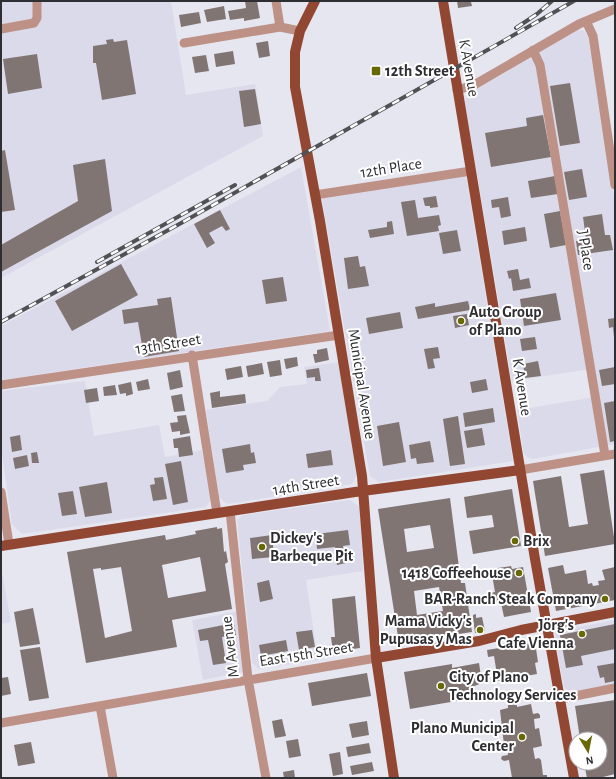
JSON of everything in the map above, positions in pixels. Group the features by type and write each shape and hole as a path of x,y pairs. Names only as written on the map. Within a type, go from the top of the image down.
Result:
{"main road":[{"name":"Municipal Avenue","path":"314,1 300,31 295,52 295,87 339,335 363,491 376,658 394,778"},
{"name":"K Avenue","path":"443,1 546,625 574,778"},
{"name":"14th Street","path":"5,545 363,491 520,470"},
{"name":"East 15th Street","path":"376,658 479,641 546,625 615,612"}],"street":[{"path":"1,29 34,23 37,18 37,1"},
{"path":"276,1 280,27"},
{"path":"458,90 474,85 586,21 615,10"},
{"path":"586,21 593,36 615,185"},
{"path":"184,43 280,27 300,31"},
{"name":"J Place","path":"533,50 540,65 605,455"},
{"name":"12th Place","path":"315,195 471,171"},
{"name":"13th Street","path":"1,385 192,355 339,335"},
{"path":"192,355 217,513"},
{"name":"14th Street","path":"520,470 615,454"},
{"path":"1,492 5,545"},
{"name":"M Avenue","path":"230,511 248,679 266,778"},
{"name":"East 15th Street","path":"1,723 376,658"},
{"path":"560,699 615,688"},
{"path":"100,706 114,778"}],"shaded area":[{"path":"1,1 171,1 186,95 255,84 263,136 1,278"},
{"path":"583,30 588,37 615,203 615,444 533,459 524,454 517,410 595,397 590,369 512,381 465,103 467,95 473,91 576,31"},
{"path":"301,167 330,331 1,380 1,326"},
{"path":"466,176 513,461 379,482 370,476 322,199"},
{"path":"339,362 357,475 352,484 227,504 219,497 206,410 267,401 280,387 307,384 304,367"},
{"path":"85,381 94,436 159,425 165,457 202,450 212,498 206,507 22,534 12,524 1,447 1,391"},
{"path":"350,500 360,507 363,571 306,580 318,660 258,669 252,662 237,521 243,515"},
{"path":"1,566 11,622 1,624"},
{"path":"239,611 246,671 203,680 192,620"},
{"path":"615,620 615,684 569,693 564,687 555,640 556,632 565,626 574,628"}],"building":[{"path":"245,1 257,1 260,18 244,21 244,18 230,20 228,11 246,8"},
{"path":"457,1 475,2 471,2 472,6 458,8"},
{"path":"224,6 226,19 207,22 204,10"},
{"path":"199,12 201,23 181,27 179,15"},
{"path":"113,39 114,42 127,40 136,94 102,100 96,63 93,63 93,46 107,44 106,40"},
{"path":"268,41 270,56 259,58 256,43"},
{"path":"233,51 235,64 216,67 214,54"},
{"path":"37,54 42,88 8,94 3,59"},
{"path":"206,55 209,71 195,73 192,57"},
{"path":"570,83 580,143 560,146 550,86"},
{"path":"255,89 261,124 244,127 239,91"},
{"path":"543,115 551,157 491,167 485,133 527,126 526,118"},
{"path":"5,150 15,210 1,212 1,151"},
{"path":"105,159 112,211 1,272 1,245 78,201 73,165"},
{"path":"582,169 587,197 569,200 564,172"},
{"path":"555,176 558,194 531,198 528,181"},
{"path":"436,196 438,207 430,208 430,206 425,206 423,198"},
{"path":"508,197 511,216 501,218 499,207 492,208 491,200"},
{"path":"415,200 418,218 439,215 441,225 438,226 439,231 407,236 401,202"},
{"path":"220,210 230,229 226,231 222,226 209,233 215,243 207,248 194,224"},
{"path":"560,211 566,245 550,248 544,214"},
{"path":"602,214 605,235 610,235 613,250 578,255 576,241 586,239 583,217"},
{"path":"392,221 394,234 370,238 368,230 387,227 387,222"},
{"path":"525,227 527,241 504,245 502,231"},
{"path":"457,230 461,251 443,254 439,233"},
{"path":"358,256 360,267 365,266 369,286 348,289 344,258"},
{"path":"121,264 138,295 72,331 55,301"},
{"path":"518,269 520,280 529,278 531,288 513,291 511,278 509,279 507,271"},
{"path":"283,277 287,301 266,304 262,280"},
{"path":"556,293 561,320 524,326 520,299"},
{"path":"171,297 179,351 144,357 138,322 124,324 122,310 158,305 157,299"},
{"path":"468,301 470,310 418,319 415,307 435,303 435,307"},
{"path":"400,312 403,328 369,334 366,318"},
{"name":"Auto Group of Plano","path":"467,314 469,325 455,328 453,316"},
{"path":"615,318 614,337 613,327 609,328 608,319"},
{"path":"535,337 537,349 522,351 520,339"},
{"path":"438,347 440,358 433,359 435,368 428,369 424,349"},
{"path":"327,348 329,360 315,363 313,354 317,354 317,350"},
{"path":"297,357 298,366 286,369 284,359"},
{"path":"280,360 282,375 270,377 267,362"},
{"path":"538,361 541,376 525,378 523,364"},
{"path":"262,363 264,374 248,377 246,366"},
{"path":"241,366 243,377 227,380 225,369"},
{"path":"615,367 615,384 602,386 599,370"},
{"path":"319,368 321,381 315,381 315,377 307,378 306,370"},
{"path":"180,370 183,387 170,390 167,373"},
{"path":"148,379 150,389 138,391 136,382"},
{"path":"486,379 488,390 472,393 470,382"},
{"path":"131,382 133,394 126,396 126,393 120,394 118,385"},
{"path":"115,385 117,395 104,396 103,387"},
{"path":"97,388 99,401 86,403 84,390"},
{"path":"220,391 220,397 245,394 246,403 212,408 210,393"},
{"path":"182,394 185,411 174,412 171,396"},
{"path":"615,401 615,441 610,442 604,403"},
{"path":"493,408 495,422 465,427 463,413"},
{"path":"186,415 190,433 180,435 180,431 172,432 170,423 178,422 177,416"},
{"path":"458,416 465,464 450,466 443,419"},
{"path":"399,422 406,462 383,466 377,426"},
{"path":"482,428 485,445 467,448 464,431"},
{"path":"20,435 22,450 12,452 10,437"},
{"path":"190,436 193,455 179,457 178,448 174,448 173,439"},
{"path":"430,441 434,462 417,464 416,458 411,459 409,445"},
{"path":"250,444 251,453 254,452 256,463 243,465 244,470 226,473 222,449"},
{"path":"331,450 333,465 308,468 306,454"},
{"path":"37,452 39,463 32,463 31,453"},
{"path":"27,455 29,466 15,469 13,458"},
{"path":"181,461 188,502 173,505 165,464"},
{"path":"604,470 615,544 545,556 533,481 561,476 569,527 588,524 580,474"},
{"path":"163,477 167,499 153,501 150,485 155,484 154,478"},
{"path":"107,482 112,513 85,517 79,487"},
{"path":"512,489 521,546 473,554 469,531 494,527 492,515 467,518 464,497"},
{"path":"73,491 77,514 62,516 58,493"},
{"path":"450,498 461,583 465,583 472,632 399,643 378,509","holes":["430,525 434,548 407,552 404,529","439,587 443,611 417,615 414,591"]},
{"path":"217,527 217,529 222,528 224,552 226,551 228,562 225,564 232,609 172,620 177,647 86,663 67,552 165,535 166,540 196,534 195,531","holes":["200,557 206,591 168,598 162,565","121,567 132,631 105,638 93,569 101,568 101,570"]},
{"path":"348,530 350,545 343,546 346,563 337,565 335,547 317,549 316,534"},
{"name":"Dickey's Barbeque Pit","path":"272,535 274,557 252,559 250,538"},
{"path":"563,565 565,574 586,570 588,584 592,583 593,586 599,585 598,581 605,580 602,570 615,567 615,600 556,611 548,568"},
{"path":"511,566 512,569 523,567 531,612 504,617 501,603 492,604 490,593 495,592 491,569"},
{"path":"269,580 273,599 260,602 257,583"},
{"path":"355,596 360,648 333,652 331,637 335,637 332,599"},
{"path":"33,608 40,644 20,647 14,612"},
{"path":"476,614 476,618 482,617 485,631 475,633 473,615"},
{"path":"234,623 236,635 222,637 226,663 213,665 208,640 200,641 198,630"},
{"path":"615,624 615,649 581,656 583,665 566,668 560,635"},
{"path":"312,630 315,647 299,650 296,632"},
{"path":"286,640 288,651 261,656 259,645"},
{"path":"535,642 538,662 535,663 537,674 498,681 494,656 488,657 487,650"},
{"path":"40,647 49,698 29,701 20,650"},
{"name":"City of Plano Technology Services","path":"479,663 482,683 472,687 474,698 410,709 404,672 452,664 452,668"},
{"path":"615,663 615,681 605,683 604,677 600,678 597,666"},
{"path":"367,673 371,696 312,706 308,683"},
{"path":"8,677 11,694 1,696 1,678"},
{"path":"615,700 615,774 599,778 587,778 586,771 608,771 608,731 579,731 575,706"},
{"name":"Plano Municipal Center","path":"517,704 517,707 531,704 533,714 538,713 540,715 540,718 534,719 535,729 539,728 542,746 533,748 535,759 539,758 541,760 543,775 547,775 547,778 512,778 509,760 504,761 501,759 502,756 508,755 507,745 504,745 500,710 508,708 508,705"},
{"path":"282,719 286,736 275,738 272,721"},
{"path":"367,721 369,735 352,738 349,724"},
{"path":"298,739 301,756 289,758 286,741"},
{"path":"31,742 35,763 18,766 14,745"},
{"path":"369,743 371,753 348,757 346,747"},
{"path":"340,752 343,774 333,776 329,754"},
{"path":"372,762 374,771 352,775 350,766"},
{"path":"294,770 295,778 284,778 283,772"}],"railway":[{"path":"516,28 537,14 552,1"},
{"path":"1,322 183,222 574,1"},
{"path":"97,262 235,185"}],"place":[{"name":"12th Street","path":"376,71"},
{"name":"Auto Group of Plano","path":"461,321"},
{"name":"Brix","path":"515,541"},
{"name":"Dickey's Barbeque Pit","path":"262,547"},
{"name":"1418 Coffeehouse","path":"519,573"},
{"name":"BAR-Ranch Steak Company","path":"605,599"},
{"name":"Mama Vicky's Pupusas y Mas","path":"480,630"},
{"name":"Jörg's Cafe Vienna","path":"582,634"},
{"name":"City of Plano Technology Services","path":"441,686"},
{"name":"Plano Municipal Center","path":"522,737"}]}
